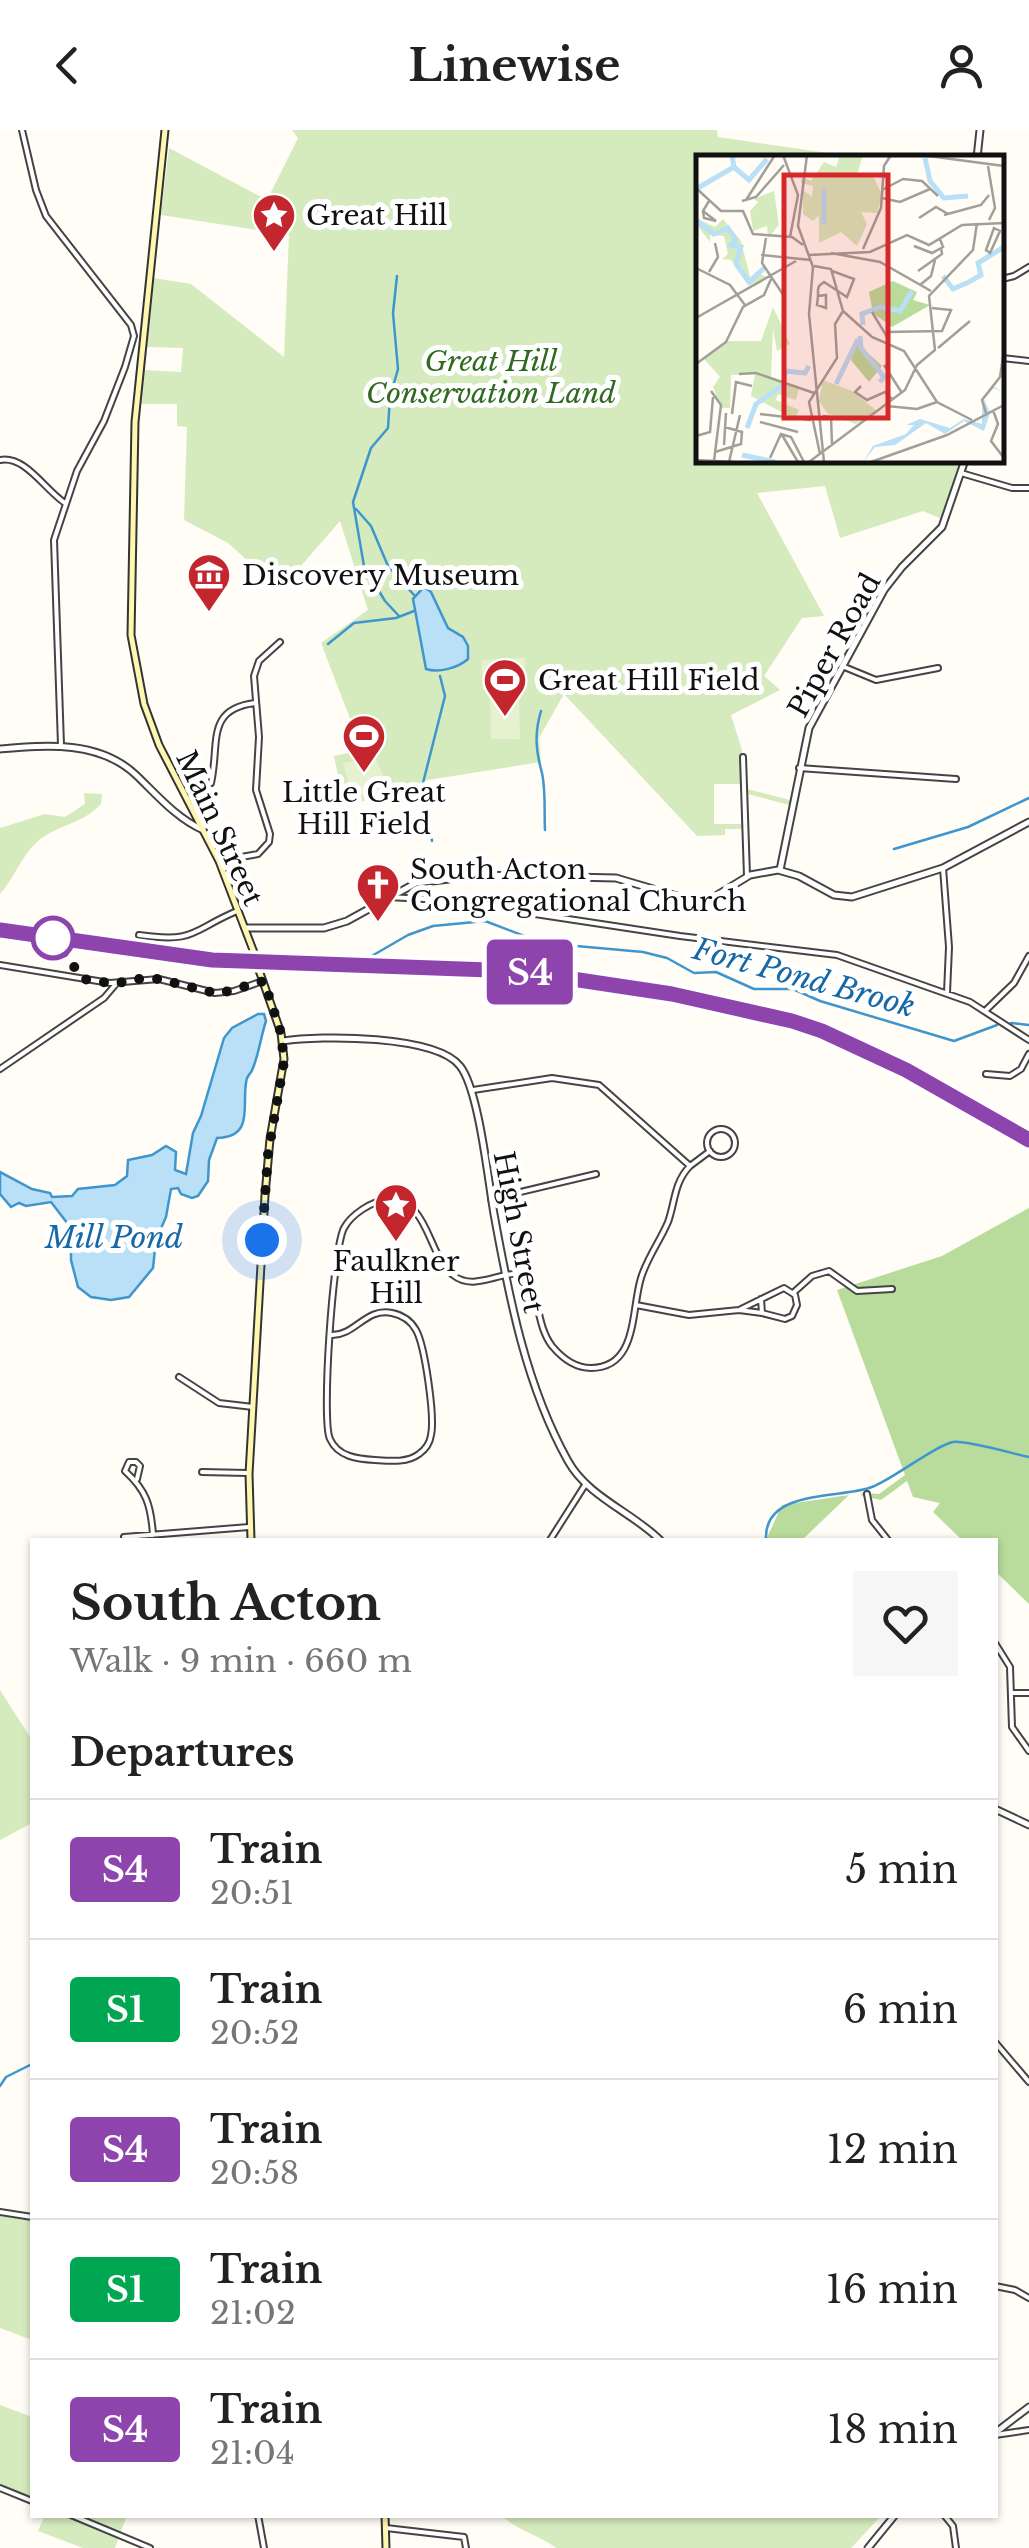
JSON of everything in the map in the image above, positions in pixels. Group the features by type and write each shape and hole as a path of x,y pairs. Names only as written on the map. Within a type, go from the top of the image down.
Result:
{"main road":[{"name":"Main Street","path":"165,130 138,376 130,595 134,652 144,704 159,745 220,860 283,1041 283,1074 267,1166 249,1474 252,1538"},
{"path":"385,2518 386,2548"}],"street":[{"path":"22,130 46,216 132,327 131,350 54,540 61,745"},
{"path":"977,155 980,130"},
{"path":"1004,278 1029,267"},
{"path":"132,327 142,327"},
{"path":"1004,358 1029,361"},
{"path":"122,374 138,376"},
{"path":"0,460 11,458 20,463 66,503"},
{"name":"Piper Road","path":"780,870 808,730 890,581 942,527 965,462"},
{"path":"961,473 1012,488 1029,488"},
{"path":"220,860 258,854 270,842 256,790 256,667 280,642"},
{"path":"842,666 876,680 938,668"},
{"path":"211,783 220,720 233,707 256,702"},
{"path":"0,748 61,745 117,760 174,811 203,830"},
{"path":"744,757 747,876"},
{"path":"800,768 956,780"},
{"path":"245,928 327,928 408,886 432,879 548,874 632,881 697,902 714,897 747,876 780,870 834,896 849,897 943,868 1029,822"},
{"path":"943,868 949,947 947,993"},
{"path":"388,898 443,900 837,955 947,993 985,1011 1029,1040"},
{"path":"139,936 189,937 239,911"},
{"path":"985,1011 1014,983 1029,956"},
{"path":"0,965 116,984 156,979 218,994 264,981"},
{"path":"0,1068 104,998 116,984"},
{"name":"High Street","path":"283,1041 332,1036 432,1050 458,1063 470,1091 529,1370 569,1463 586,1483 657,1538"},
{"path":"986,1074 1010,1076 1021,1069 1029,1054"},
{"path":"470,1091 552,1078 599,1085 690,1166"},
{"path":"725,1129 734,1136 730,1154 717,1156 710,1151 707,1140 714,1131 725,1129"},
{"path":"331,1335 346,1332 378,1312 398,1314 413,1326 420,1344 432,1419 430,1441 419,1454 399,1461 346,1456 334,1446 326,1426 334,1278 343,1230 356,1214 378,1202 398,1201 412,1207 441,1261 456,1278 474,1282 520,1273 528,1277 548,1340 572,1364 583,1368 604,1366 621,1355 630,1338 643,1274 669,1220 680,1178 710,1151"},
{"path":"492,1199 596,1174"},
{"path":"794,1293 812,1276 830,1271 857,1292 892,1289"},
{"path":"739,1310 778,1288 794,1293"},
{"path":"636,1305 689,1315 739,1310 785,1319 792,1316 798,1305 794,1293"},
{"path":"761,1299 762,1313"},
{"path":"179,1377 222,1404 253,1407"},
{"path":"202,1472 249,1474"},
{"path":"137,1479 150,1508 154,1535"},
{"path":"551,1538 586,1483"},
{"path":"867,1494 872,1520 886,1538"},
{"path":"124,1537 250,1528"},
{"path":"998,1647 1010,1667 1012,1727 1029,1751"},
{"path":"1012,1693 1029,1693"},
{"path":"998,1810 1029,1825"},
{"path":"998,2046 1029,2082"},
{"path":"0,2212 30,2217"},
{"path":"998,2287 1029,2298"},
{"path":"998,2432 1029,2407"},
{"path":"998,2434 1029,2430"},
{"path":"0,2488 30,2499"},
{"path":"78,2518 150,2548"},
{"path":"259,2518 264,2548"},
{"path":"868,2548 893,2518"},
{"path":"946,2518 953,2526 956,2548"},
{"path":"386,2528 466,2538 466,2548"}],"green space":[{"name":"Great Hill Conservation Land","path":"292,130 717,130 718,137 842,155 696,155 696,462 962,462 942,519 923,511 840,538 825,486 757,493 824,616 802,618 764,676 780,690 731,715 747,766 747,789 790,800 789,805 744,793 743,784 714,784 714,824 742,824 742,829 725,829 725,835 697,836 564,694 539,738 541,762 428,780 345,807 334,756 362,750 321,643 368,610 340,521 280,590 228,543 184,520 187,427 177,426 177,404 141,404 144,370 181,372 183,348 147,347 154,278 191,284 284,357 289,235 161,215 169,148 267,200 298,138"},
{"name":"Great Hill Field","path":"525,658 526,687 519,696 520,739 491,739 490,697 483,689 481,660"},
{"name":"Little Great Hill Field","path":"375,757 387,785 352,797 343,763"},
{"path":"84,793 102,794 101,804 38,841 0,894 0,828 45,814 65,817 85,804"},
{"path":"1029,1208 1029,1604 998,1574 998,1538 960,1538 933,1512 940,1503 913,1497 907,1481 881,1500 861,1493 879,1494 905,1475 837,1290 942,1256"},
{"path":"849,1495 804,1538 767,1538 782,1505"},
{"path":"0,1690 30,1737 30,1824 0,1840"},
{"path":"0,2215 30,2221 30,2339 0,2328"},
{"path":"0,2405 30,2416 30,2504 0,2492"},
{"path":"44,2518 126,2518 115,2548 83,2548 38,2531"},
{"path":"505,2518 879,2518 851,2548 556,2548"}],"water":[{"path":"424,587 431,592 448,628 463,637 468,646 468,659 454,667 426,669 413,599"},
{"name":"Mill Pond","path":"264,1014 266,1021 246,1080 241,1126 229,1136 217,1138 209,1160 208,1181 198,1196 192,1198 181,1194 178,1188 171,1189 166,1217 156,1240 153,1268 129,1297 91,1297 78,1287 71,1260 71,1228 51,1202 11,1207 0,1194 0,1172 52,1197 72,1196 78,1189 115,1185 127,1176 128,1160 152,1155 166,1146 176,1152 175,1170 186,1174 193,1133 224,1038 232,1028"}],"waterway":[{"path":"397,276 393,313 398,369 390,397 388,428 371,448 353,502 364,566 399,616"},
{"path":"356,509 371,526 388,566 414,595"},
{"path":"328,644 354,623 396,618 414,611"},
{"path":"432,841 423,783 445,696 440,676"},
{"path":"541,711 537,742 545,830"},
{"path":"894,849 968,827 1029,798"},
{"name":"Fort Pond Brook","path":"370,957 433,926 485,921 543,943 643,952 667,958 694,973 716,972 754,989 793,989 820,1001 954,1041 997,1025"},
{"name":"Fort Pond Brook","path":"1011,1023 1029,1025"},
{"path":"766,1538 768,1523 777,1511 790,1504 872,1487 953,1442 1029,1457"},
{"path":"0,2086 6,2077 30,2065"}],"railway":[{"path":"0,930 229,962 530,972 695,998 791,1021 851,1044 934,1085 1029,1140"}],"train":[{"name":"S4","path":"0,930 212,960 519,971 650,989 741,1008 822,1031 906,1070 1029,1140"}],"place":[{"name":"Great Hill","path":"274,253"},
{"name":"Discovery Museum","path":"209,613"},
{"name":"Great Hill Field","path":"505,718"},
{"name":"Little Great Hill Field","path":"364,774"},
{"name":"South Acton Congregational Church","path":"378,923"},
{"name":"Faulkner Hill","path":"396,1243"}],"route":[{"path":"53,938 83,979 116,984 133,979 159,979 218,994 264,981 281,1033 284,1062 268,1154 262,1240"}]}
